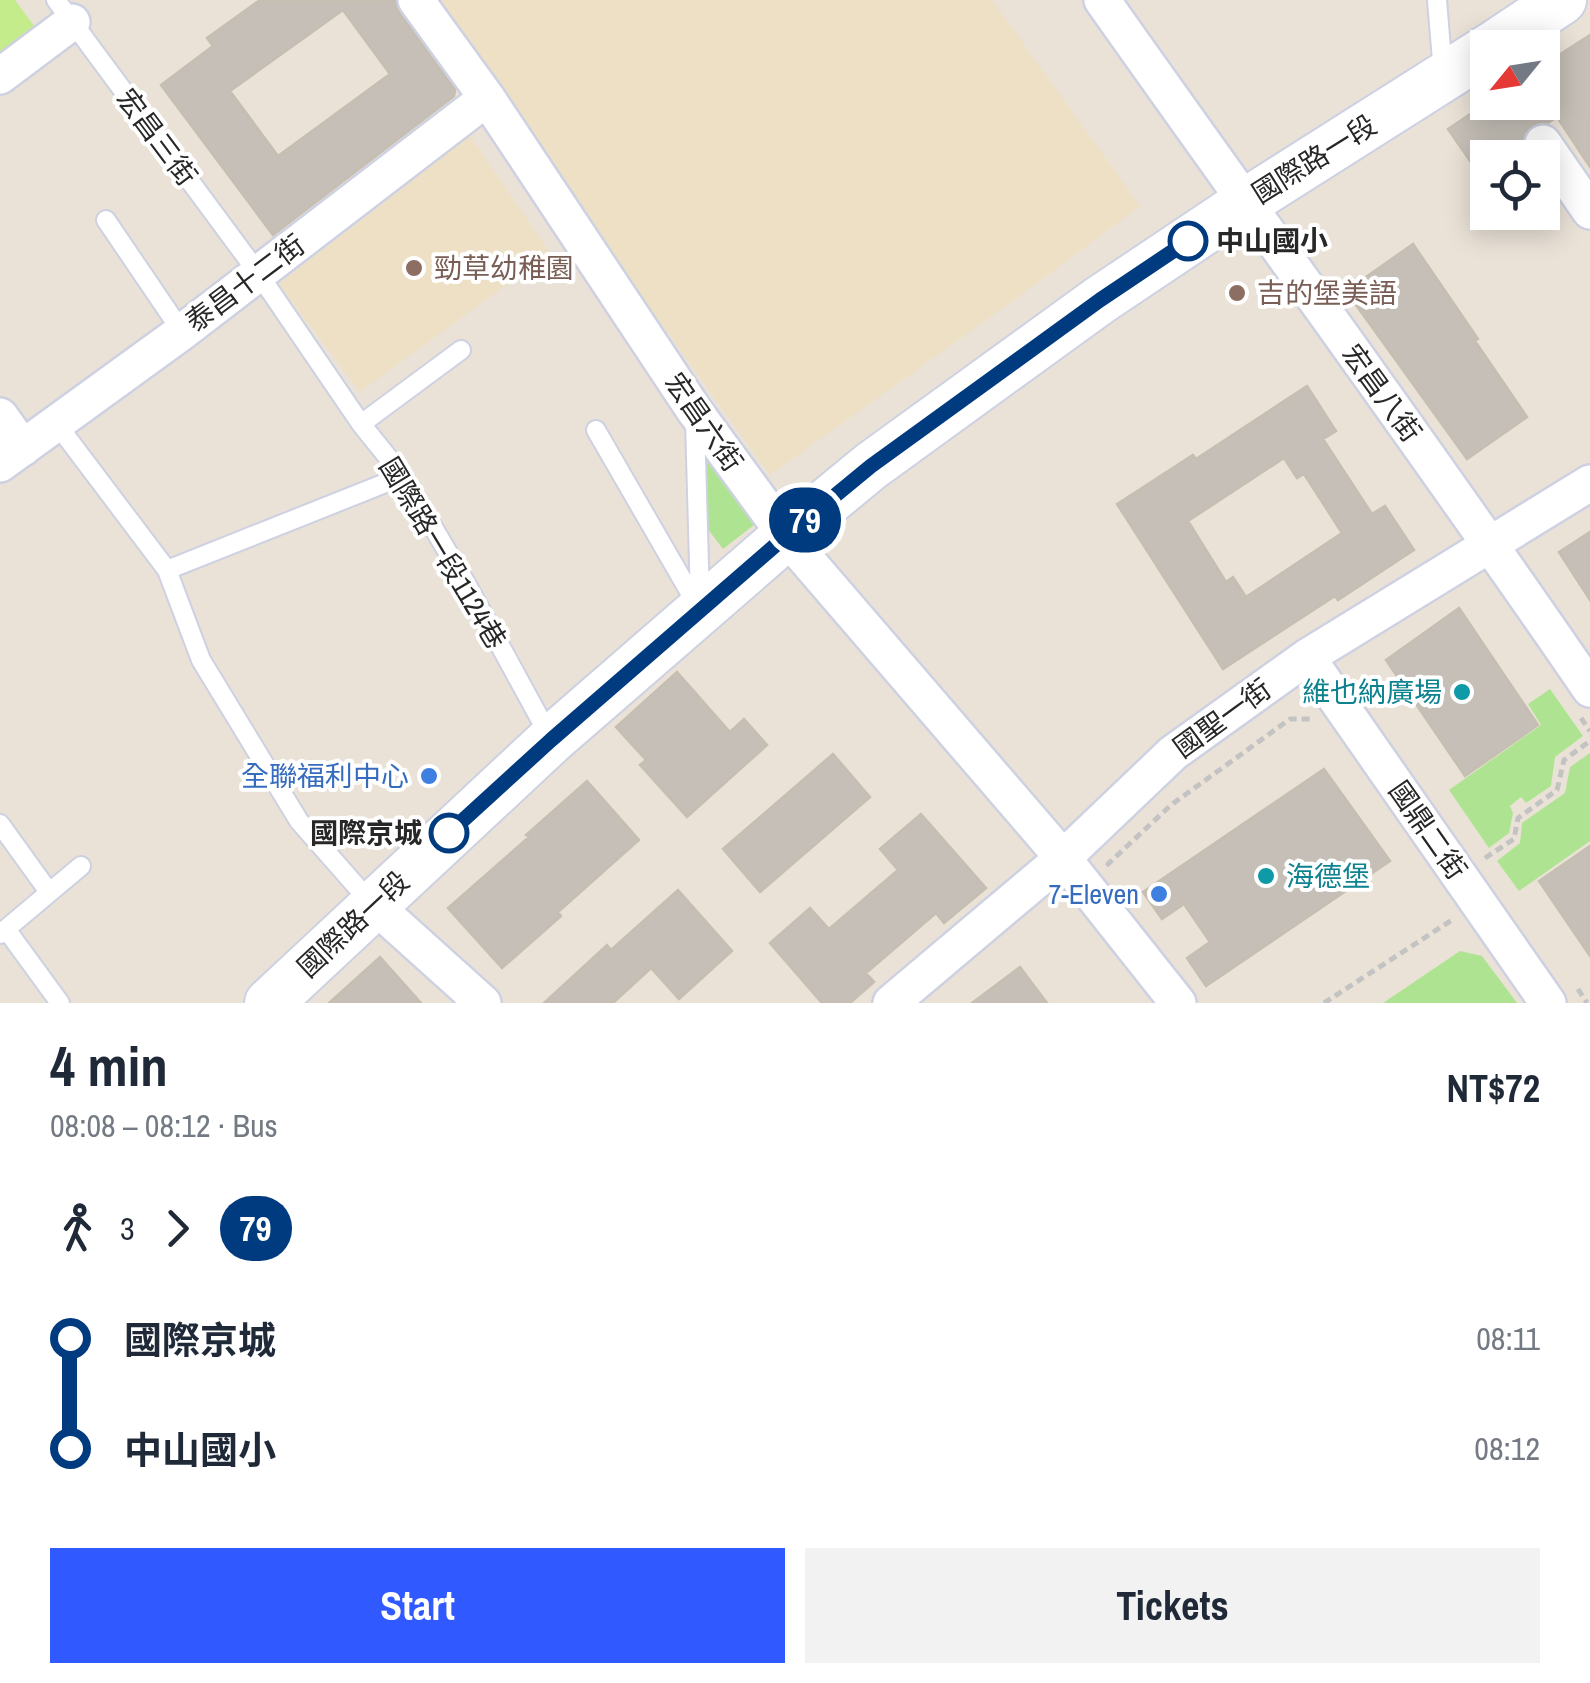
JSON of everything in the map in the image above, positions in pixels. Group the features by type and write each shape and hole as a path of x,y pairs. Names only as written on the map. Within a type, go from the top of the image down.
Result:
{"street":[{"name":"宏昌六街","path":"416,0 487,98 694,410 786,536 1063,858 1178,1003"},
{"name":"宏昌八街","path":"1102,0 1490,543 1584,702"},
{"name":"國際路一段","path":"1516,30 1562,0"},
{"path":"0,76 64,11"},
{"name":"國際路一段","path":"269,1003 551,740 871,466 1100,300 1244,203 1470,61"},
{"name":"泰昌十二街","path":"11,456 182,332 487,98"},
{"path":"1560,167 1590,210"},
{"path":"0,416 11,456"},
{"name":"國聖一街","path":"892,1003 1063,858 1173,753 1307,657 1590,483"},
{"name":"國鼎二街","path":"1307,657 1548,1003"},
{"path":"373,904 483,1003"}],"lane":[{"path":"1437,0 1444,78"},
{"name":"宏昌三街","path":"64,11 258,273"},
{"path":"106,220 182,332"},
{"name":"國際路一段1124巷","path":"258,273 361,424 403,476 551,740"},
{"path":"361,424 461,350"},
{"path":"694,410 700,610"},
{"path":"56,423 167,570 201,660 299,820 373,904"},
{"path":"596,430 700,610"},
{"path":"167,570 403,476"},
{"path":"0,824 50,892"},
{"path":"60,1003 3,931 81,866"}],"path":[{"path":"1584,702 1590,731"},
{"path":"1108,864 1171,806 1290,719 1318,719"},
{"path":"1484,858 1514,839 1518,818 1557,790 1564,760 1590,742"},
{"path":"1324,1003 1453,919"}],"shaded area":[{"name":"中山國小","path":"429,0 992,0 1140,206 770,475"},
{"name":"勁草幼稚園","path":"470,136 550,253 360,392 279,284"}],"green space":[{"path":"0,0 15,0 43,38 0,70"},
{"path":"706,440 759,521 723,549 704,524"},
{"path":"1550,689 1583,736 1555,757 1551,786 1526,803 1521,797 1510,806 1513,813 1509,833 1489,848 1449,790 1541,725 1528,704"},
{"path":"1590,753 1590,841 1519,891 1497,861 1520,843 1522,823 1565,793 1570,767"},
{"path":"1460,951 1482,956 1517,1003 1383,1003"}],"building":[{"path":"260,0 395,0 399,12 455,90 454,96 273,235 161,85 213,46 207,38","holes":["343,10 390,74 278,156 230,91"]},
{"path":"1590,35 1590,167 1559,120 1560,54"},
{"path":"1470,114 1470,120 1552,120 1532,125 1522,140 1470,140 1470,161 1448,129"},
{"path":"1413,244 1527,417 1467,459 1346,291"},
{"path":"1307,386 1336,431 1323,439 1372,514 1385,506 1414,550 1223,669 1117,504 1193,455 1196,459","holes":["1284,458 1297,478 1304,474 1342,533 1246,597 1233,577 1226,582 1188,521"]},
{"path":"1590,532 1590,600 1559,552"},
{"name":"維也納廣場","path":"1459,608 1538,725 1465,776 1386,660"},
{"path":"677,672 730,732 744,719 767,745 687,817 640,765 646,760 616,727"},
{"path":"833,754 870,797 760,892 723,849"},
{"name":"海德堡","path":"1324,769 1390,861 1206,986 1187,958 1210,942 1184,904 1162,919 1143,892"},
{"path":"587,781 639,840 502,968 448,908"},
{"path":"921,814 986,888 944,923 936,913 866,973 874,982 850,1003 822,1003 770,943 810,908 829,929 898,870 880,849"},
{"path":"1590,846 1590,956 1539,881"},
{"path":"678,890 732,951 679,999 651,968 613,1003 544,1003 607,945 611,950"},
{"path":"380,957 421,1003 329,1003"},
{"path":"1020,967 1047,1003 972,1003"}],"bus line":[{"name":"79","path":"449,833 551,740 871,466 1188,241"}],"place":[{"name":"中山國小","path":"1188,241"},
{"name":"勁草幼稚園","path":"414,268"},
{"name":"吉的堡美語","path":"1237,293"},
{"name":"維也納廣場","path":"1462,692"},
{"name":"全聯福利中心","path":"429,776"},
{"name":"國際京城","path":"449,833"},
{"name":"海德堡","path":"1266,876"},
{"name":"7-Eleven","path":"1159,894"}]}
